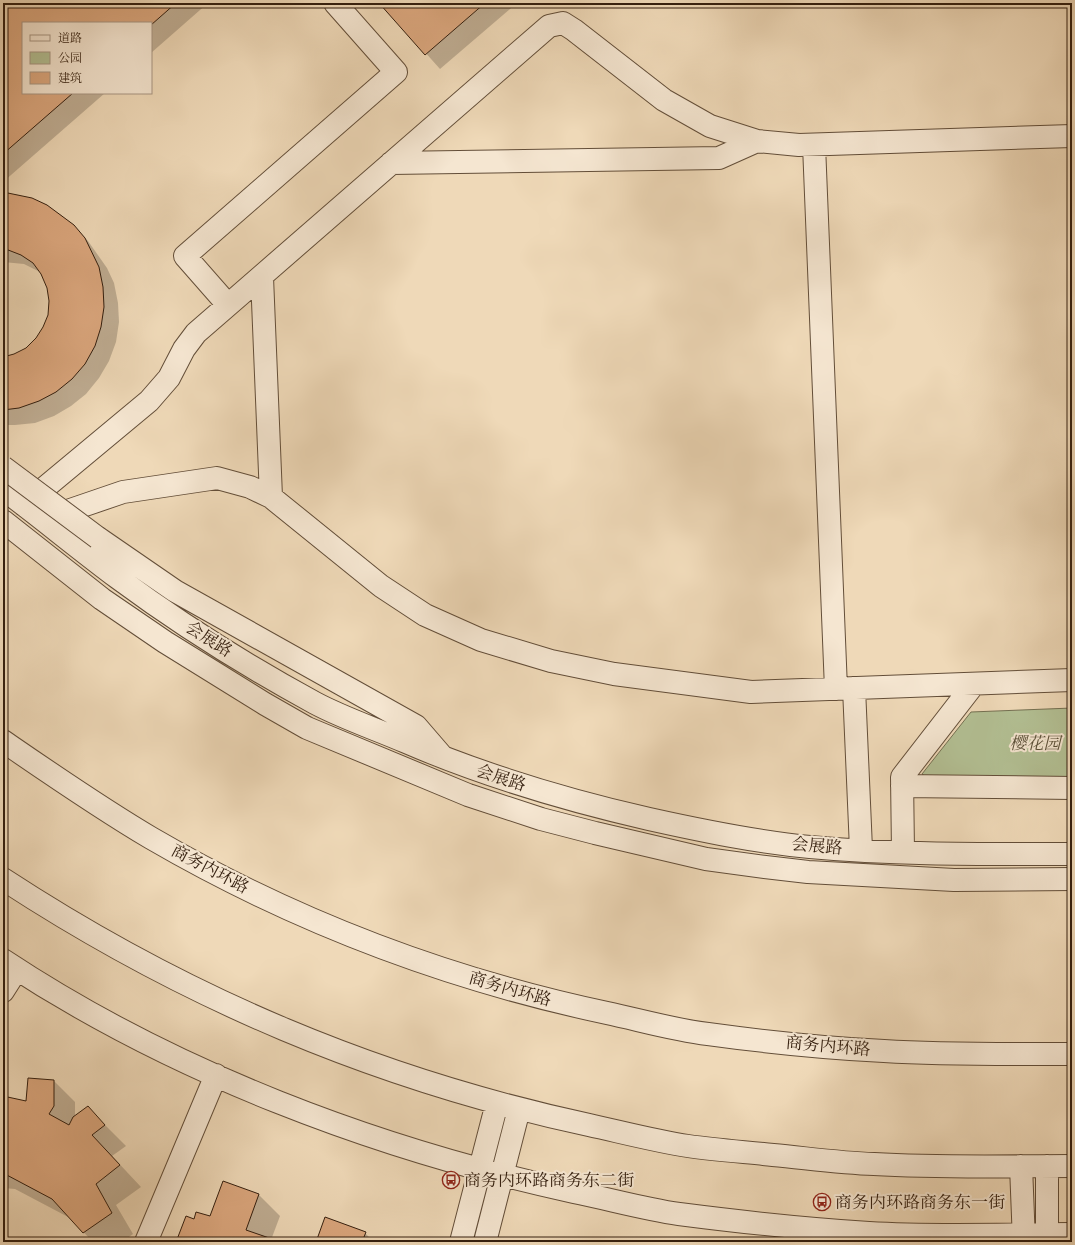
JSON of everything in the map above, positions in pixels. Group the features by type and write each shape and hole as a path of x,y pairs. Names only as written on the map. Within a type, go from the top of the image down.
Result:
{"street":[{"path":"228,305 185,256 396,72 335,3"},
{"path":"24,504 149,401 169,378 184,349 196,333 549,26 563,23 664,100 710,126 757,141 799,145 1072,136"},
{"path":"391,163 719,158 757,141"},
{"path":"814,144 845,689 861,849"},
{"path":"262,277 270,497"},
{"path":"3,467 98,538 175,591 416,726 443,757"},
{"path":"43,519 123,492 217,478 250,487 270,497 381,586 425,615 481,640 551,661 614,674 751,692 1072,680"},
{"name":"会展路","path":"3,489 136,591 179,620 279,682 319,705 477,771 549,794 601,808 704,832 811,847 954,854 1072,854"},
{"name":"会展路","path":"3,521 102,599 165,642 265,704 307,728 468,795 541,819 595,834 706,859 808,872 954,880 1072,879"},
{"path":"903,852 902,777 974,684"},
{"name":"商务内环路","path":"3,741 61,781 145,834 261,896 344,932 406,956 472,978 557,1002 704,1034 883,1051 1072,1054"},
{"path":"902,786 1072,788"},
{"path":"3,879 94,936 211,998 286,1032 367,1063 439,1087 519,1109 687,1146 874,1164 1072,1166"},
{"path":"3,991 10,965 115,1025 182,1060 260,1094 344,1127 418,1152 502,1175 676,1213 870,1233 1024,1238 1047,1238 1072,1234"},
{"path":"146,1242 216,1075"},
{"path":"461,1242 497,1103"},
{"path":"485,1242 519,1109"},
{"path":"1021,1166 1024,1238"},
{"path":"1047,1166 1047,1238"}],"green space":[{"name":"樱花园","path":"1072,708 1072,777 928,778 922,774 971,712"}],"building":[{"path":"3,3 176,3 152,24 152,22 22,22 22,94 72,94 3,154"},
{"path":"379,3 485,3 425,55"},
{"path":"3,192 32,198 47,205 74,225 85,238 99,267 103,287 104,307 101,327 95,346 85,364 72,379 56,392 39,401 19,408 3,410 3,357 14,354 26,348 36,338 48,315 49,301 47,288 41,274 33,263 21,255 3,248"},
{"path":"28,1078 54,1080 54,1106 49,1114 69,1125 73,1117 88,1106 105,1125 92,1135 120,1165 96,1184 112,1213 83,1233 52,1199 3,1173 3,1096 26,1101"},
{"path":"223,1181 259,1194 246,1230 275,1240 274,1242 176,1242 186,1216 194,1219 196,1212 210,1216"},
{"path":"325,1217 366,1232 362,1242 316,1242"}],"place":[{"name":"商务内环路商务东二街","path":"451,1180"},
{"name":"商务内环路商务东一街","path":"822,1202"}]}
